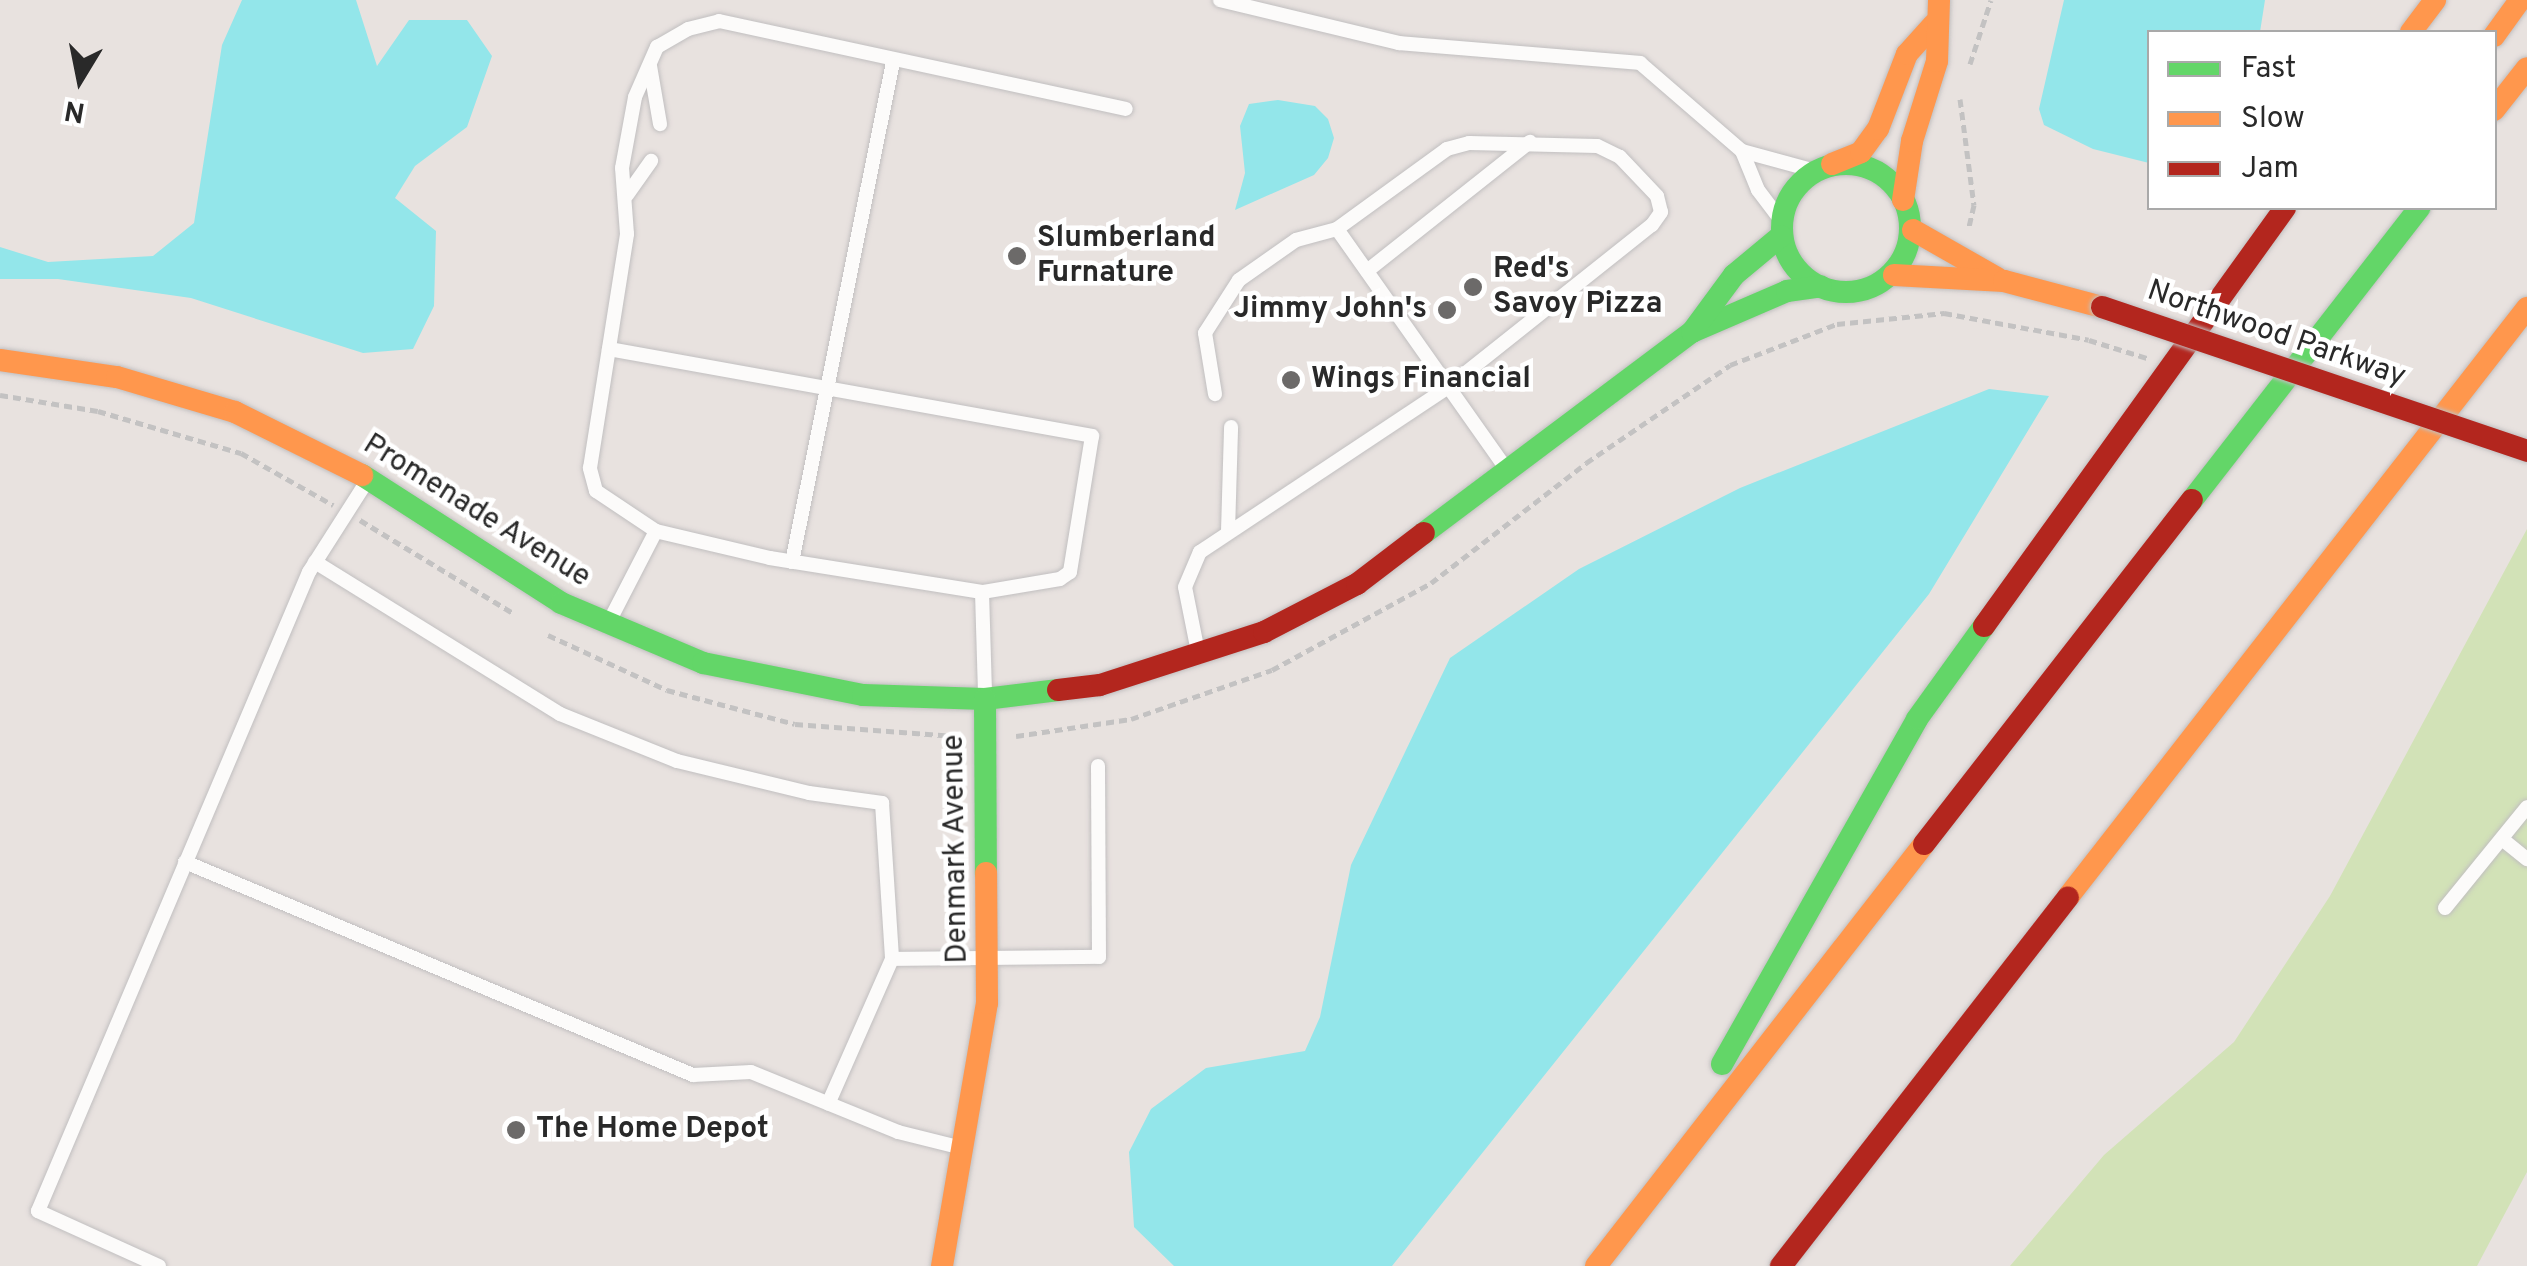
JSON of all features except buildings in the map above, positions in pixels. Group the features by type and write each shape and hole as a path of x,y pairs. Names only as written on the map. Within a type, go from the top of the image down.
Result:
{"main road":[{"path":"1904,200 1912,141 1937,61 1934,24 1940,0"},
{"path":"2412,30 2435,0"},
{"path":"2497,32 2520,0"},
{"path":"1825,168 1872,167 1900,189 1913,230 1894,275 1854,294 1808,282 1786,254 1781,228 1797,185 1825,168 1861,152 1878,129 1907,54 1934,24"},
{"path":"2497,106 2527,68"},
{"path":"1643,1206 1916,718 2284,210"},
{"path":"1596,1266 2417,210"},
{"name":"Denmark Avenue","path":"1692,332 1734,275 1781,228"},
{"name":"Northwood Parkway","path":"1913,230 2004,281"},
{"name":"Northwood Parkway","path":"1894,275 2004,281 2102,307 2527,451"},
{"name":"Denmark Avenue","path":"942,1266 964,1148 990,960 985,699 1100,685 1264,632 1357,584 1692,332 1788,291 1821,286"},
{"path":"2110,604 2310,307"},
{"path":"1781,1266 2527,308"},
{"path":"2491,355 2527,318"},
{"name":"Promenade Avenue","path":"0,360 117,377 203,401 286,434 368,479 489,560 607,625 703,663 785,683 862,695 985,699"}],"lane":[{"path":"1220,0 1399,43 1640,63 1742,152 1758,190 1781,228"},
{"path":"609,350 1092,436 1070,572 982,592 792,562 656,531 596,490 590,468 627,234 626,150 635,98 658,47 688,28 719,21 862,48 893,62 1126,110"},
{"path":"792,562 893,62"},
{"path":"650,66 660,124"},
{"path":"1367,271 1531,142"},
{"path":"1198,656 1185,587 1200,552 1448,387 1660,212 1657,196 1620,157 1598,146 1531,142 1447,149 1338,229 1296,240 1239,280 1205,334 1215,394"},
{"path":"1742,152 1825,168"},
{"path":"627,194 651,161"},
{"path":"1338,229 1507,470"},
{"path":"1228,530 1231,427"},
{"path":"159,1266 38,1211 315,562 368,479"},
{"path":"607,625 656,531"},
{"path":"315,562 560,714 677,761 882,803 892,959 828,1104"},
{"path":"982,592 985,699"},
{"path":"892,959 1099,957 1098,766"},
{"path":"2445,908 2527,807"},
{"path":"2502,840 2527,859"},
{"path":"185,862 693,1075 750,1072 898,1132 964,1148"}],"path":[{"path":"1967,74 1991,0"},
{"path":"1954,253 1974,205 1961,90"},
{"path":"1943,278 1944,313"},
{"path":"532,625 667,690 795,724 1033,736 1131,719 1272,670 1431,583 1586,463 1730,365 1837,324 1944,313 2089,340"},
{"path":"0,395 98,411 241,452 516,615"}],"green space":[{"path":"2527,529 2527,1172 2477,1266 2010,1266 2104,1155 2234,1042 2330,896"}],"water":[{"path":"242,0 356,0 377,66 409,20 467,20 492,56 467,127 415,166 395,198 436,231 434,306 413,349 363,353 191,298 58,279 0,279 0,247 48,262 153,256 194,223 222,45"},
{"path":"2064,0 2265,0 2260,30 2147,30 2147,162 2093,149 2044,125 2039,109"},
{"path":"1278,100 1315,106 1328,119 1334,138 1328,158 1314,175 1235,210 1245,173 1240,126 1249,104"},
{"path":"1989,389 2049,396 1929,594 1392,1266 1174,1266 1134,1227 1129,1152 1151,1109 1206,1068 1305,1051 1320,1017 1351,865 1450,658 1579,569 1740,488"}],"traffic: fast":[{"path":"1846,164 1871,169 1891,183 1905,203 1910,228 1905,253 1891,273 1871,287 1846,292 1821,287 1801,273 1787,253 1782,228 1787,203 1801,183 1821,169 1846,164"},
{"path":"2192,500 2417,210"},
{"path":"1424,533 1692,332 1734,275 1781,236"},
{"path":"1692,332 1787,291 1821,286"},
{"path":"362,475 561,603 703,663 863,695 985,699 1058,690"},
{"path":"1722,1064 1917,719 1984,626"},
{"path":"985,699 986,873"}],"traffic: slow":[{"path":"1903,200 1912,141 1937,61 1939,0"},
{"path":"2412,30 2435,0"},
{"path":"2497,32 2520,0"},
{"path":"1832,164 1861,152 1878,129 1907,54 1934,24"},
{"path":"2497,106 2527,68"},
{"path":"1913,230 1997,278"},
{"path":"1894,275 2004,281 2102,307"},
{"path":"2068,897 2527,308"},
{"path":"0,360 117,377 235,412 362,475"},
{"path":"1596,1266 1924,844"},
{"path":"942,1266 987,1003 986,873"}],"traffic: jam":[{"path":"1984,626 2284,210"},
{"path":"2102,307 2527,451"},
{"path":"1924,844 2192,500"},
{"path":"1058,690 1100,685 1264,632 1357,584 1424,533"},
{"path":"1781,1266 2068,897"}],"place":[{"name":"Slumberland Furnature","path":"1017,256"},
{"name":"Red's Savoy Pizza","path":"1473,287"},
{"name":"Jimmy John's","path":"1447,310"},
{"name":"Wings Financial","path":"1291,380"},
{"name":"The Home Depot","path":"516,1130"}]}
